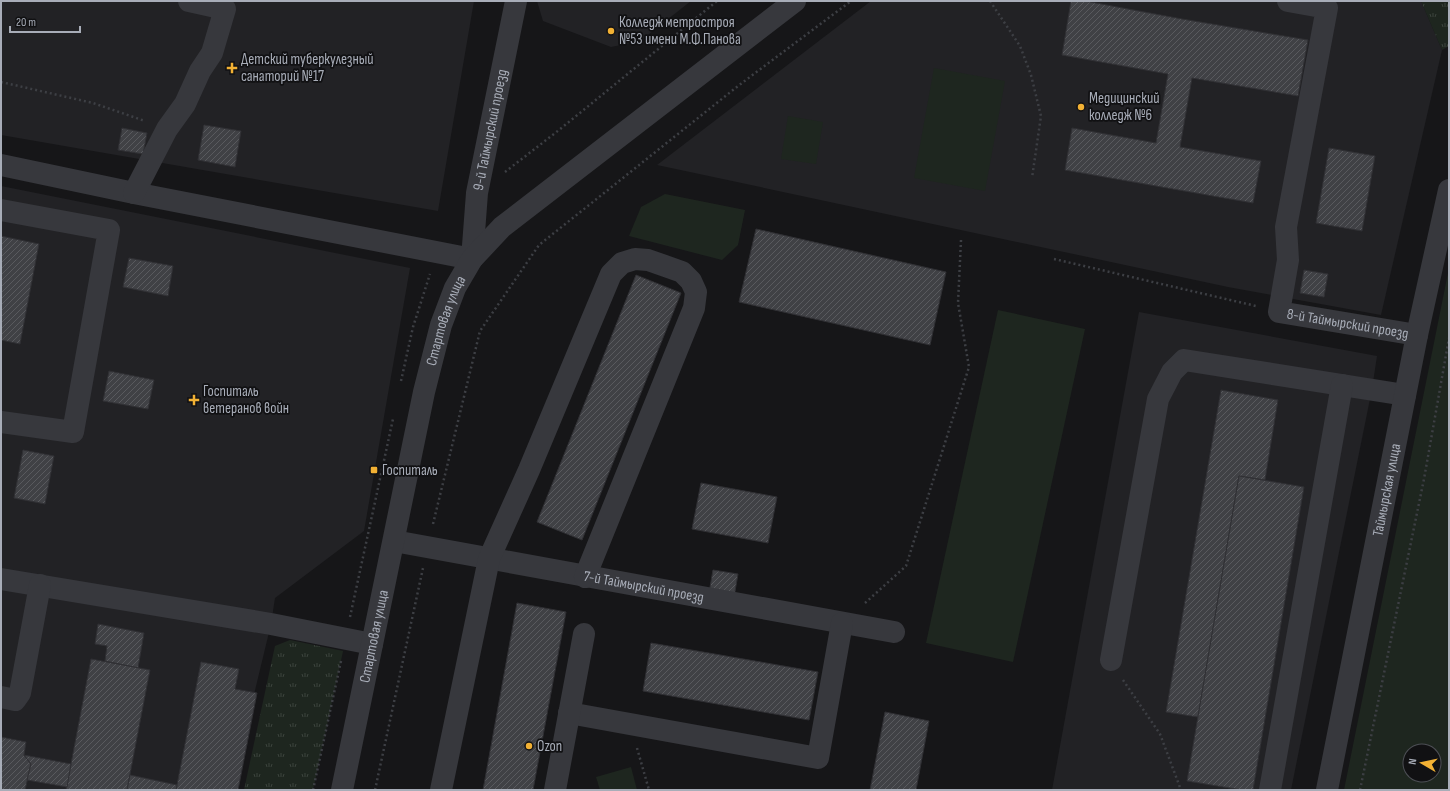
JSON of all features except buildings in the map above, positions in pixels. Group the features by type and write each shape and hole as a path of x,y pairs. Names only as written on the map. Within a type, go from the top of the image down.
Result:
{"street":[{"path":"134,193 167,128 184,104 200,71 212,52 225,5 189,1"},
{"name":"9-й Таймырский проезд","path":"472,260 477,194 516,1"},
{"name":"Стартовая улица","path":"342,790 424,392 440,325 455,288 472,260 502,227 795,1"},
{"path":"1279,312 1288,260 1286,227 1327,8 1288,1"},
{"path":"1,165 472,260"},
{"name":"Таймырская улица","path":"1328,790 1417,335 1449,190"},
{"path":"1,210 110,230 73,432 1,422"},
{"path":"441,790 489,559 529,470 611,274 622,263 635,259 648,260 682,272 691,282 696,292 694,308 585,577"},
{"name":"8-й Таймырский проезд","path":"1279,312 1417,335"},
{"path":"1111,660 1158,399 1172,372 1184,360 1405,395"},
{"path":"1270,790 1342,385"},
{"name":"7-й Таймырский проезд","path":"394,541 585,577 894,632"},
{"path":"1,579 271,624 372,644"},
{"path":"1,697 15,700 20,693 40,585"},
{"path":"569,713 818,758 842,623"},
{"path":"555,790 584,634"}],"path":[{"path":"375,790 427,548 480,331 539,245 738,86 852,1"},
{"path":"990,1 1020,46 1030,74 1041,116 1032,178"},
{"path":"1,82 93,103 167,128"},
{"path":"842,623 906,566 969,367 958,303 961,240"},
{"path":"1054,259 1279,312"},
{"path":"1360,790 1424,479 1449,338"},
{"path":"1111,660 1160,734 1181,790"},
{"path":"630,724 649,790"}],"shaded area":[{"name":"Детский туберкулезный санаторий №17","path":"1,1 474,1 438,211 1,135"},
{"name":"Колледж метростроя №53 имени М.Ф.Панова","path":"537,1 691,1 640,41 611,47 543,21"},
{"name":"Медицинский колледж №6","path":"871,1 1421,1 1442,50 1381,315 1228,287 657,165"},
{"name":"Госпиталь ветеранов войн","path":"1,186 410,268 364,531 275,598 271,624 231,790 1,790"},
{"path":"1139,312 1377,356 1372,389 1291,790 1052,790"}],"green space":[{"path":"1421,1 1449,1 1449,46 1442,50"},
{"path":"934,68 1005,81 985,191 914,178"},
{"path":"788,116 823,122 816,164 781,159"},
{"path":"665,194 745,210 738,245 722,260 629,236 641,207"},
{"path":"1449,268 1449,790 1344,790"},
{"path":"998,310 1085,329 1013,662 926,643"},
{"path":"290,640 343,651 313,790 244,790 275,646"},
{"path":"631,767 637,790 600,790 596,777"}],"place":[{"name":"Колледж метростроя №53 имени М.Ф.Панова","path":"611,31"},
{"name":"Детский туберкулезный санаторий №17","path":"232,68"},
{"name":"Медицинский колледж №6","path":"1081,107"},
{"name":"Госпиталь ветеранов войн","path":"194,400"},
{"name":"Госпиталь","path":"374,470"},
{"name":"Ozon","path":"529,746"}]}
